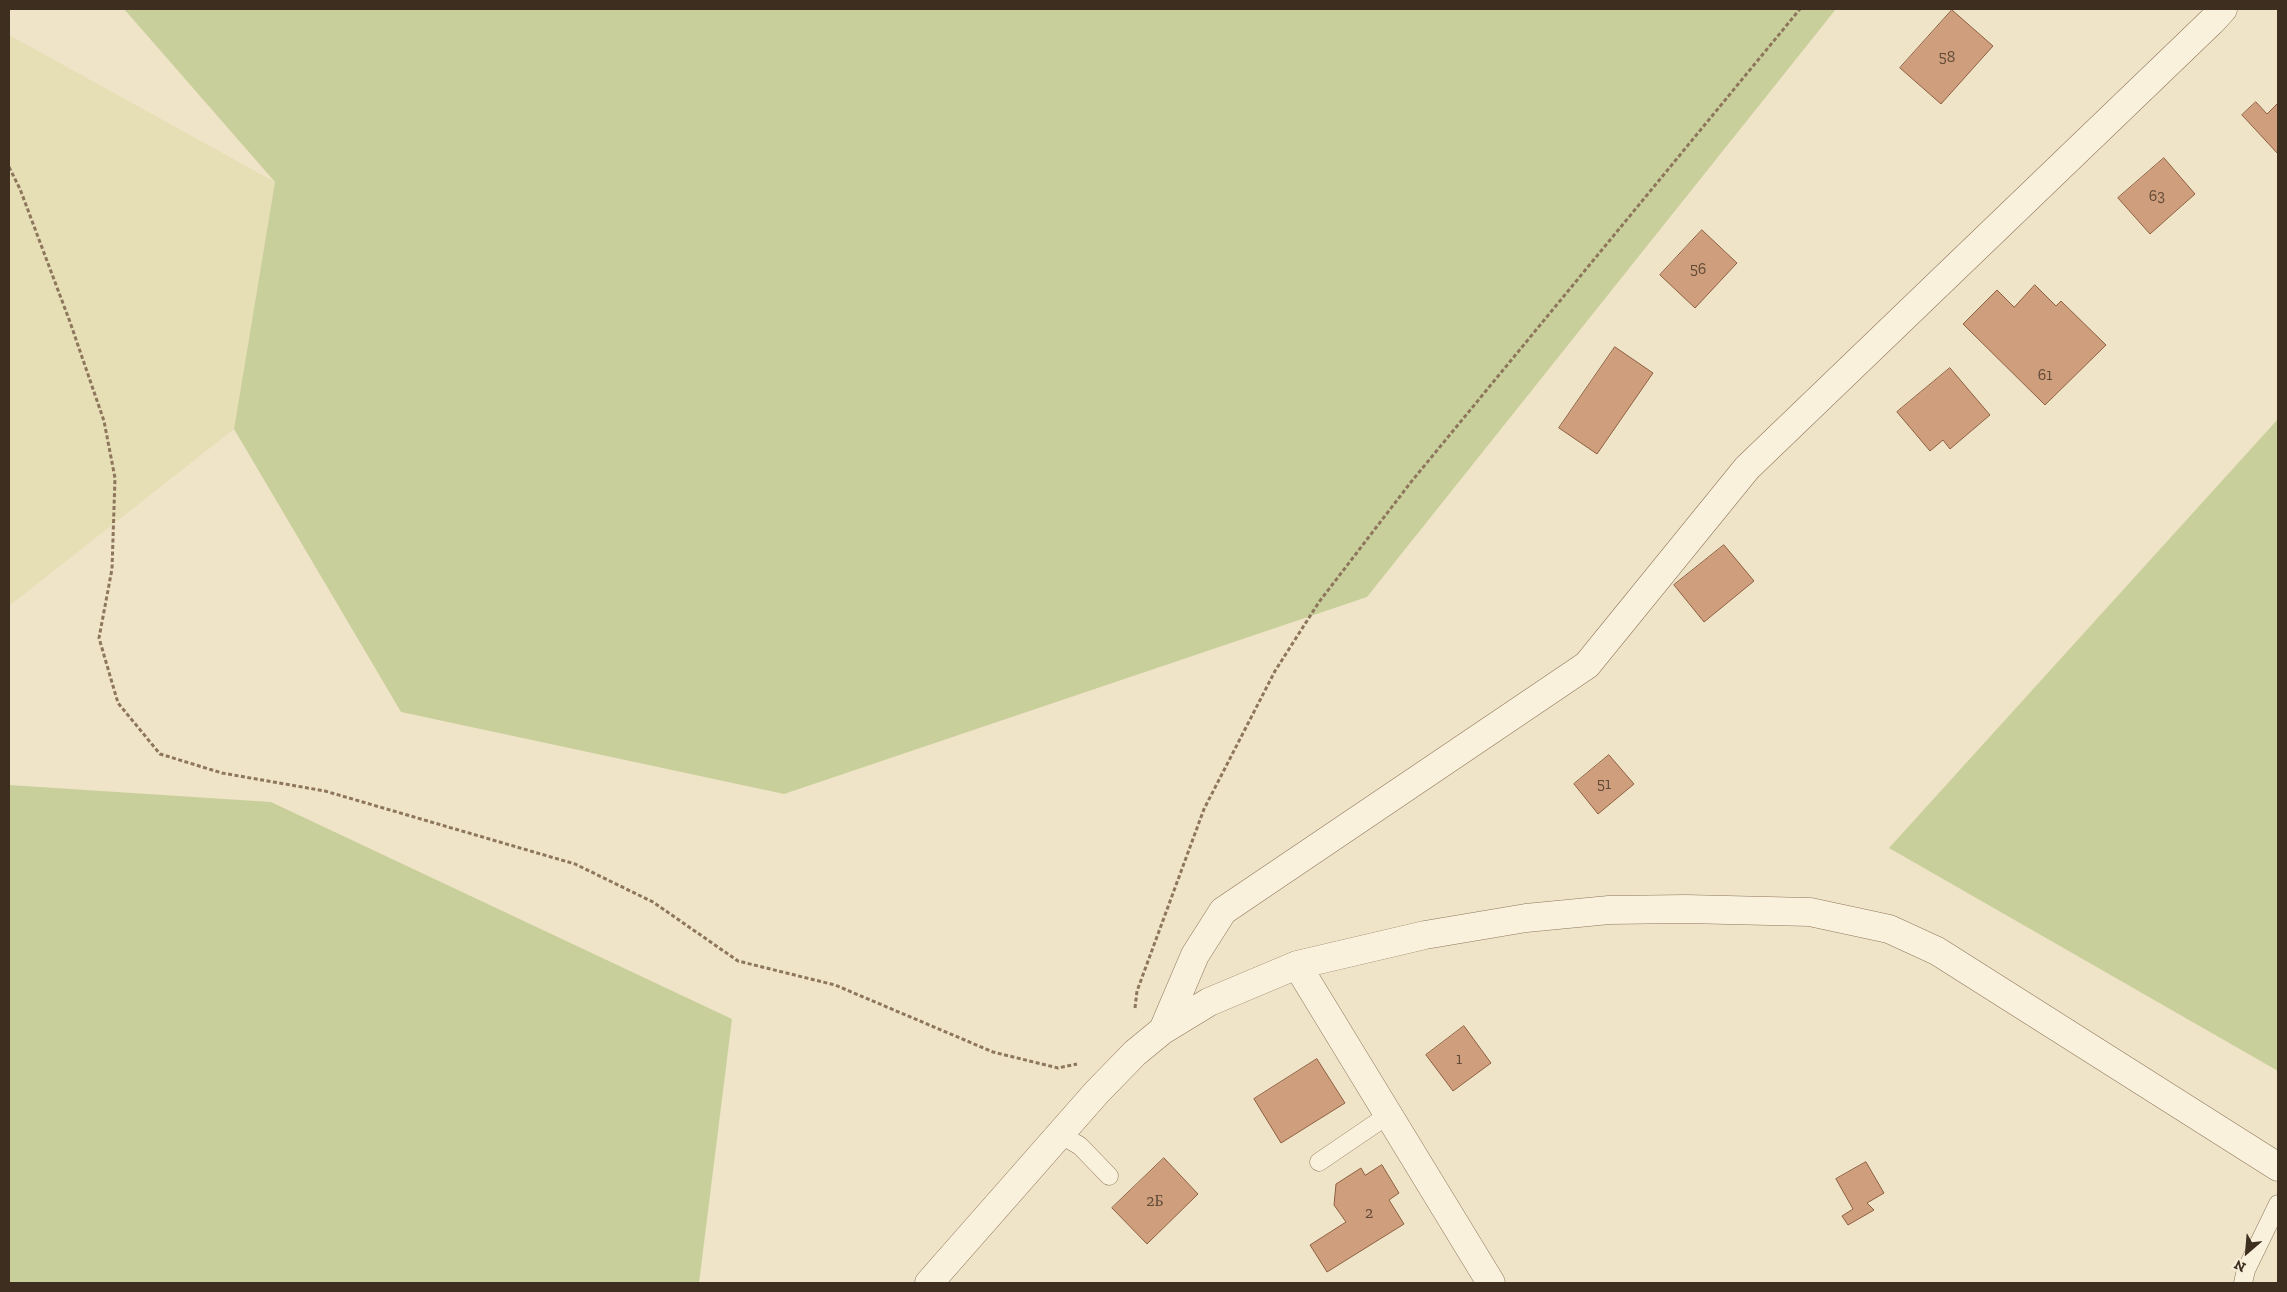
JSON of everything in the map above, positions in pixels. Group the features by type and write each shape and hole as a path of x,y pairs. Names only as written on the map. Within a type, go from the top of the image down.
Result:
{"street":[{"path":"1163,1030 1195,956 1223,911 1587,665 1747,468 2223,9"},
{"path":"928,1283 1097,1092 1135,1053 1163,1030 1209,1002 1298,965 1425,935 1526,918 1609,910 1686,909 1810,912 1889,929 1937,951 2278,1167"},
{"path":"1298,965 1491,1283"}],"lane":[{"path":"1319,1162 1388,1115"},
{"path":"1060,1134 1080,1146 1109,1176"},
{"path":"2243,1283 2246,1270 2278,1204"}],"path":[{"path":"1135,1053 1134,1021 1137,992 1147,964 1204,809 1275,671 1319,602 1411,482 1800,9"},
{"path":"9,167 20,189 70,322 104,421 115,478 112,569 99,638 118,704 160,754 222,773 325,791 575,864 653,902 738,960 835,985 993,1052 1058,1068 1087,1062"}],"shaded area":[{"path":"9,35 275,182 234,429 9,606"}],"green space":[{"path":"124,9 1836,9 1367,597 784,794 401,712 234,429 275,182"},
{"path":"2278,419 2278,1071 1889,848"},
{"path":"9,785 271,802 732,1019 699,1283 9,1283"}],"building":[{"path":"1952,10 1993,46 1941,104 1900,68"},
{"path":"2256,102 2267,114 2278,103 2278,154 2242,115"},
{"path":"2164,158 2195,194 2150,234 2118,198"},
{"path":"1702,230 1737,263 1695,308 1660,275"},
{"path":"2035,285 2056,306 2061,301 2106,345 2045,405 1963,324 1997,290 2014,307"},
{"path":"1615,347 1653,373 1597,454 1559,428"},
{"path":"1950,368 1990,415 1950,449 1943,440 1930,451 1897,412"},
{"path":"1724,545 1754,581 1704,622 1674,585"},
{"path":"1609,755 1634,784 1598,814 1574,784"},
{"path":"1464,1026 1491,1063 1453,1091 1426,1055"},
{"path":"1317,1059 1345,1103 1281,1143 1254,1099"},
{"path":"1164,1158 1198,1194 1147,1244 1112,1208"},
{"path":"1866,1162 1884,1193 1867,1203 1874,1210 1848,1225 1842,1216 1853,1209 1836,1179"},
{"path":"1382,1165 1399,1193 1389,1200 1404,1224 1327,1272 1310,1245 1346,1222 1334,1205 1336,1184 1361,1168 1365,1175"}]}
